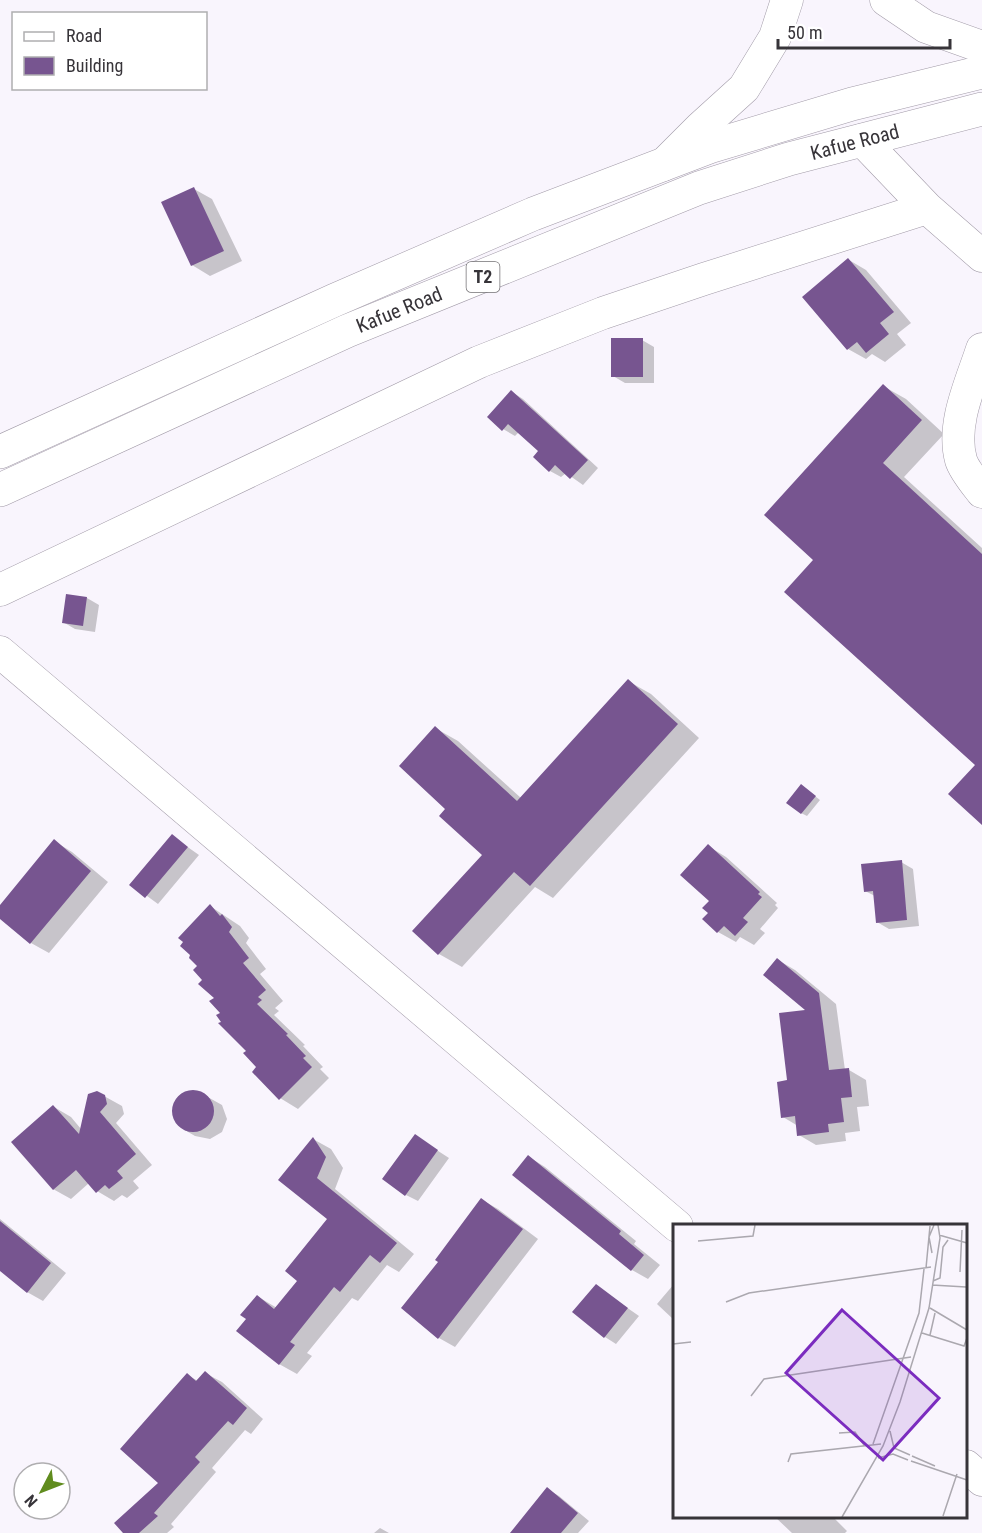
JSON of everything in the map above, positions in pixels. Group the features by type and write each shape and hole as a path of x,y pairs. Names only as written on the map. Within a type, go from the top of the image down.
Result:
{"main road":[{"name":"Kafue Road","path":"0,452 335,300 522,219 709,147 852,104 982,72"},
{"name":"Kafue Road","path":"0,490 347,331 688,192 789,159 982,109"}],"street":[{"path":"663,165 744,88 775,37 786,0"},
{"path":"886,0 926,27 982,47"},
{"path":"862,140 927,208 982,256"},
{"path":"0,590 479,362 603,314 693,283 927,208"},
{"path":"982,349 966,397 958,433 961,462 982,492"},
{"path":"0,652 675,1224"},
{"path":"967,1467 982,1480"}],"building":[{"path":"194,187 224,251 191,266 161,202"},
{"path":"848,258 894,312 880,323 889,334 866,353 857,342 847,350 802,297"},
{"path":"611,338 643,338 643,377 611,377"},
{"path":"883,384 922,420 883,463 982,554 982,825 948,794 975,765 784,592 813,560 764,515"},
{"path":"511,390 588,460 570,479 555,465 549,472 533,457 538,451 508,424 502,431 487,417"},
{"path":"66,594 87,597 83,626 62,623"},
{"path":"628,679 678,724 530,886 514,872 438,955 412,931 482,855 439,816 445,809 399,766 435,726 517,801"},
{"path":"801,784 816,796 801,814 786,803"},
{"path":"172,834 188,847 145,898 129,885"},
{"path":"54,839 91,871 30,944 0,919 0,905"},
{"path":"708,844 760,892 758,894 762,897 743,918 748,922 735,936 724,926 717,933 702,919 708,913 702,908 709,901 680,875"},
{"path":"902,860 907,920 876,923 873,891 864,892 861,864"},
{"path":"210,904 232,927 229,932 249,958 243,963 266,990 258,997 262,1000 257,1004 288,1034 286,1035 306,1056 303,1058 312,1067 279,1100 252,1072 256,1067 243,1053 246,1051 218,1023 221,1022 216,1015 220,1013 209,1001 214,998 198,984 202,980 193,970 197,966 180,946 183,942 178,938"},
{"path":"777,958 819,993 829,1070 849,1068 852,1097 841,1098 844,1122 828,1124 829,1132 797,1136 795,1116 781,1118 777,1082 787,1080 779,1013 805,1010 763,975"},
{"path":"193,1090 208,1096 214,1111 208,1126 193,1132 178,1126 172,1111 178,1096"},
{"path":"97,1091 105,1095 107,1104 100,1112 136,1154 117,1171 123,1178 109,1189 105,1185 96,1193 76,1170 53,1190 11,1142 53,1105 79,1134 88,1094"},
{"path":"415,1134 438,1150 405,1196 382,1179"},
{"path":"313,1137 326,1157 317,1178 397,1243 380,1263 370,1255 340,1292 334,1287 290,1342 295,1345 279,1365 236,1331 246,1319 240,1315 257,1295 274,1309 297,1281 285,1271 327,1219 278,1180"},
{"path":"528,1155 621,1231 619,1234 644,1255 631,1271 512,1175"},
{"path":"481,1198 523,1229 438,1339 401,1308 438,1262 435,1260"},
{"path":"0,1221 51,1263 27,1293 0,1271"},
{"path":"596,1284 628,1308 604,1338 572,1312"},
{"path":"205,1371 247,1408 233,1425 228,1421 195,1457 200,1462 154,1513 158,1516 139,1533 123,1533 114,1523 158,1483 120,1449 187,1373 196,1381"},
{"path":"547,1487 578,1513 561,1533 510,1533"}]}
